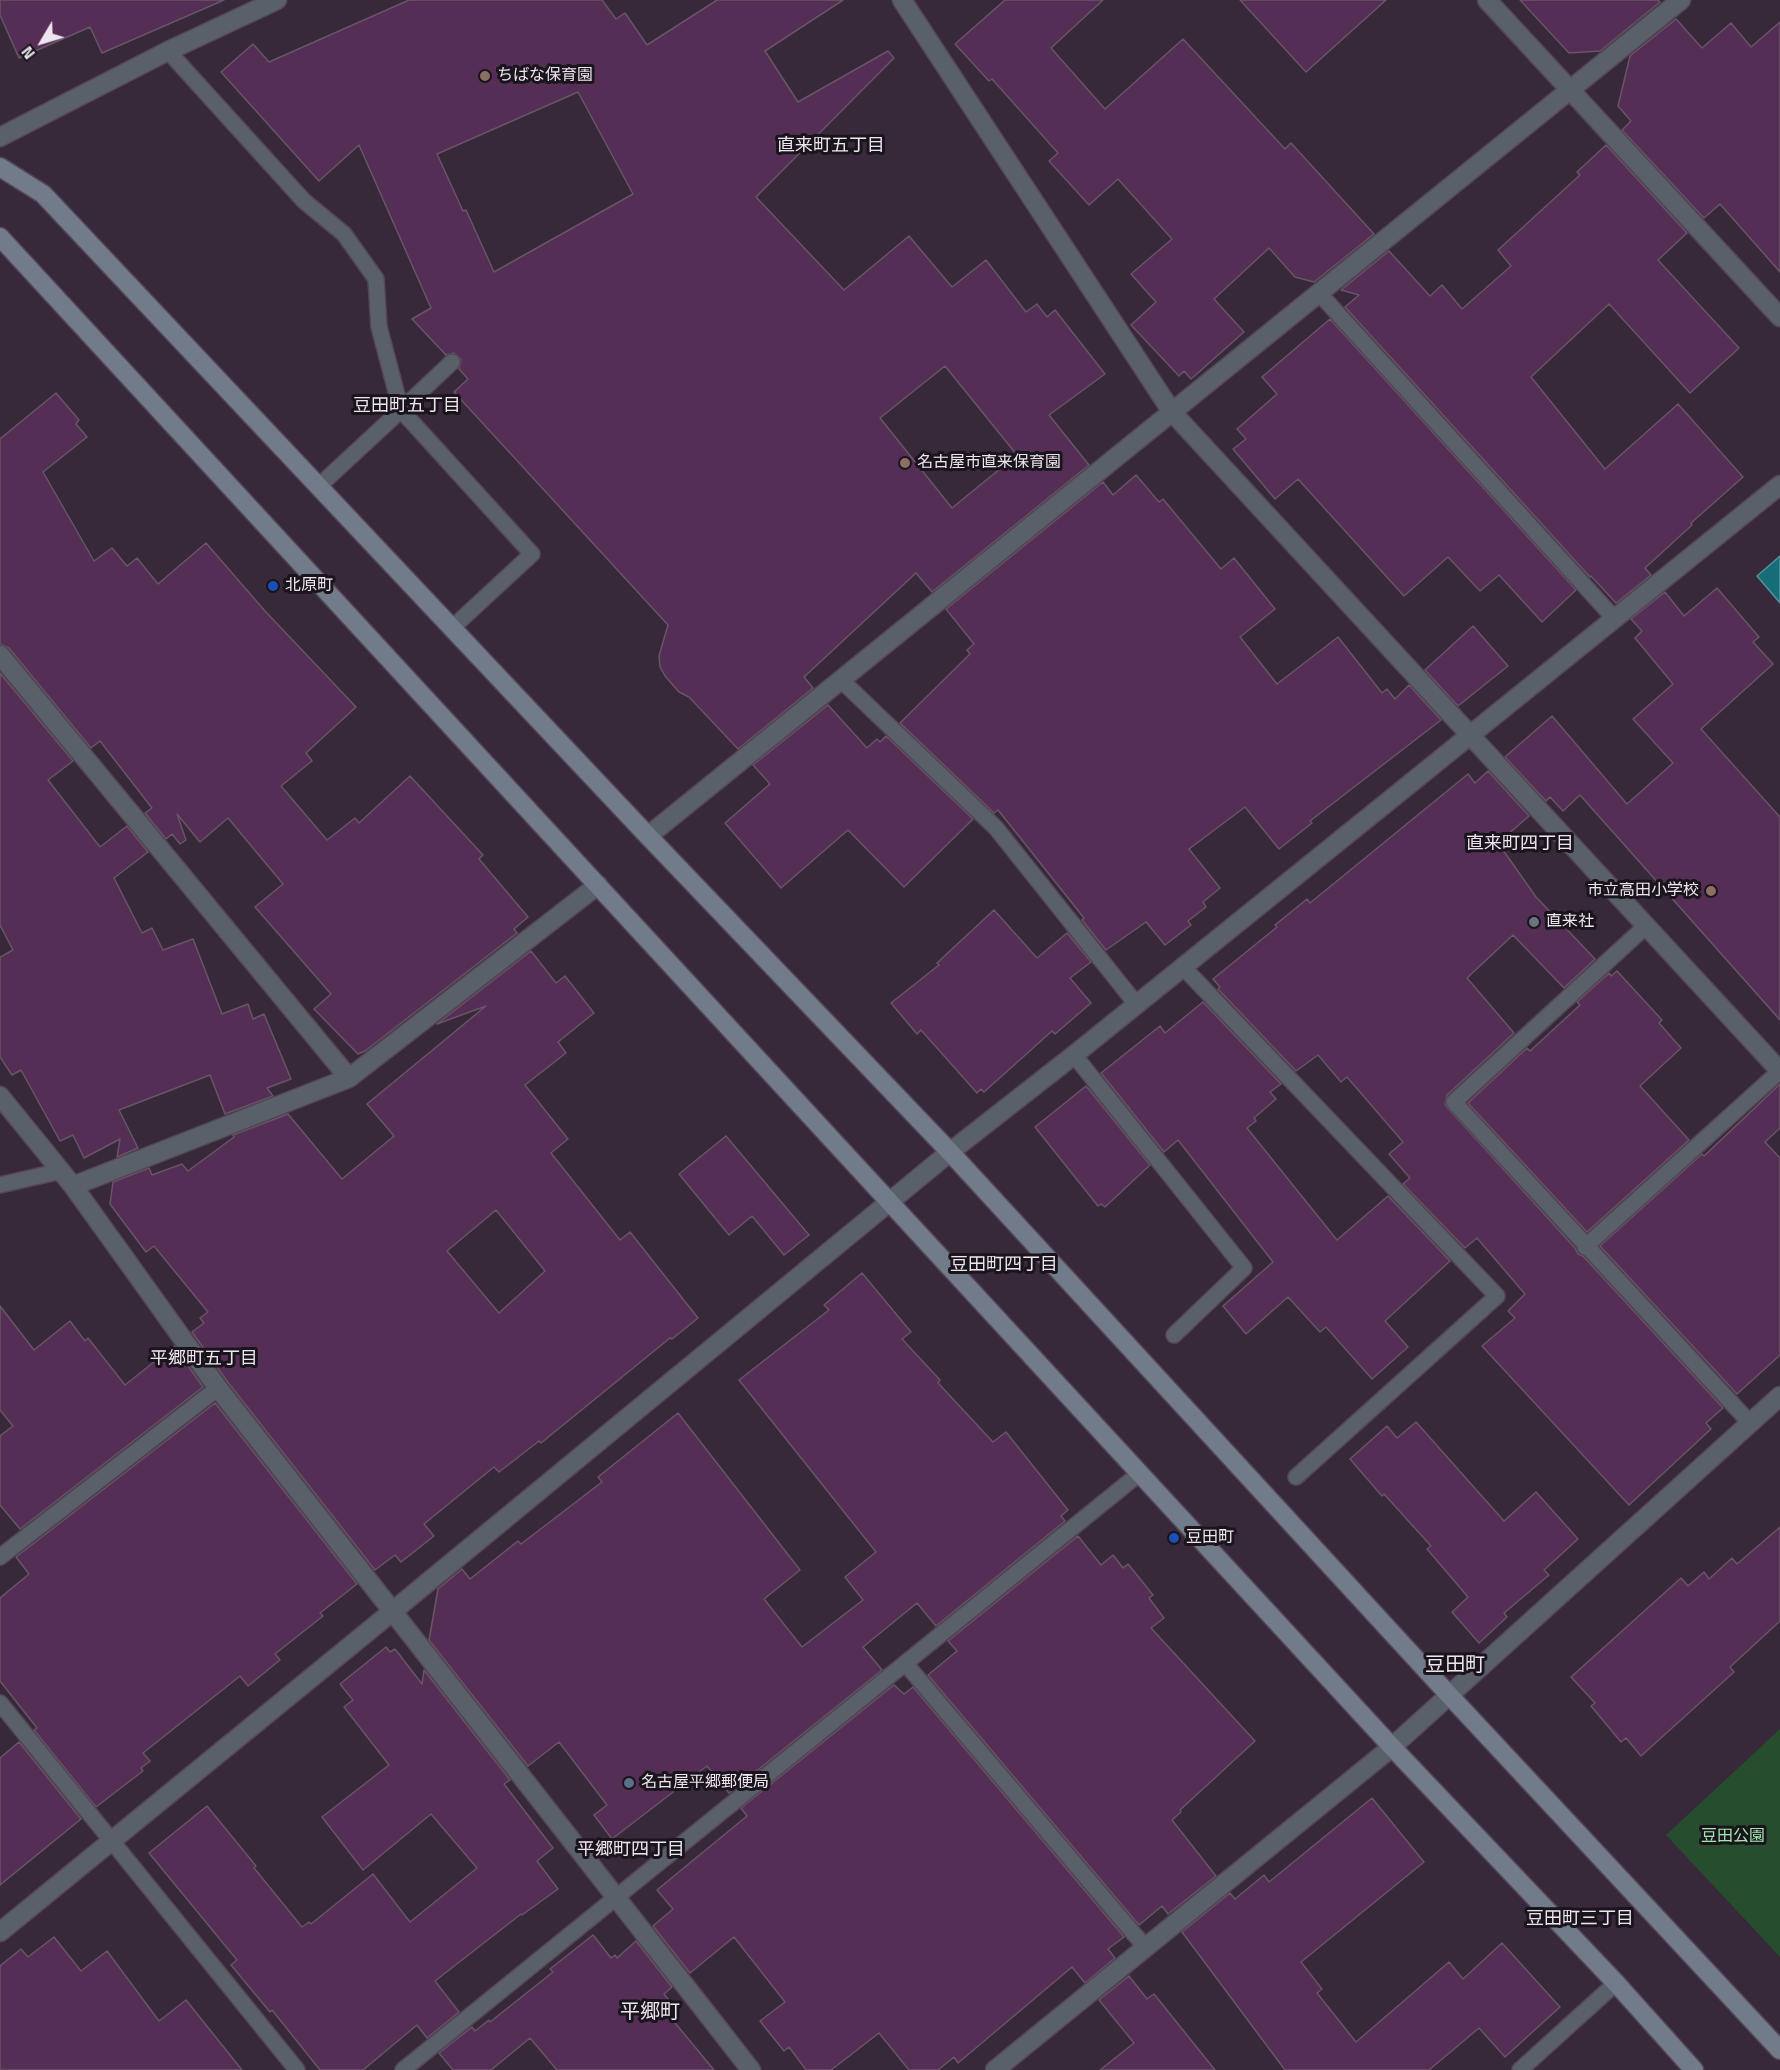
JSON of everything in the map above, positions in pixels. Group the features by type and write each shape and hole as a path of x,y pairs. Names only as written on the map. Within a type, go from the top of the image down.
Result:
{"street":[{"path":"0,137 168,51 277,0"},
{"path":"902,0 1172,412 1780,1071"},
{"path":"1487,0 1780,317"},
{"path":"648,836 1681,0"},
{"path":"0,167 44,194 648,836 950,1152 1450,1696 1780,2050"},
{"path":"0,237 1392,1747 1616,1983 1694,2070"},
{"path":"0,1932 950,1152 1137,1005 1780,484"},
{"path":"0,655 349,1078"},
{"path":"73,1186 349,1078 598,885"},
{"path":"0,1096 73,1186 218,1388 751,2070"},
{"path":"995,2070 1392,1747 1780,1396"}],"lane":[{"path":"168,51 304,201 344,234 376,279 379,327 401,410 532,554 452,628"},
{"path":"1319,293 1613,617"},
{"path":"319,486 452,362"},
{"path":"841,680 996,828 1137,1005"},
{"path":"1646,926 1454,1102 1585,1247 1750,1423"},
{"path":"1183,967 1497,1296 1296,1477"},
{"path":"1074,1055 1244,1268 1174,1335"},
{"path":"1585,1247 1780,1071"},
{"path":"0,1185 61,1171"},
{"path":"0,1557 218,1388"},
{"path":"403,2070 1140,1473"},
{"path":"905,1663 1146,1948"},
{"path":"0,1703 297,2070"},
{"path":"1520,2070 1616,1983"}],"green space":[{"name":"豆田公園","path":"1780,1729 1780,1957 1666,1835"}],"water":[{"path":"1780,556 1780,603 1757,576"}],"building":[{"path":"0,0 224,0 102,53 90,27 19,58 0,15"},
{"path":"409,0 602,0 616,19 625,13 647,45 717,0 843,0 765,51 798,102 888,51 894,58 756,197 844,290 909,236 952,287 986,260 1026,312 1037,304 1047,317 1055,310 1105,374 1049,415 1089,465 932,592 916,573 804,677 813,688 738,749 689,697 679,692 665,676 660,667 659,656 668,625 454,392 468,379 459,369 461,359 454,353 446,355 412,319 431,308 359,145 319,181 221,72 253,44 269,62","holes":["578,92 633,194 494,272 437,154","945,366 1017,455 952,508 880,418"]},
{"path":"1005,0 1103,0 1051,48 1105,109 1183,39 1285,149 1291,143 1374,234 1314,282 1295,277 1269,248 1214,299 1244,332 1191,379 1184,371 1179,376 1131,325 1156,302 1131,274 1172,239 1118,179 1089,205 1049,161 1058,153 992,79 989,81 955,44"},
{"path":"1240,0 1386,0 1306,72"},
{"path":"1520,0 1658,0 1660,2 1600,51 1569,53"},
{"path":"1676,19 1702,48 1731,23 1751,47 1780,22 1780,272 1720,204 1704,218 1622,130 1631,121 1618,106 1630,56"},
{"path":"1606,145 1687,233 1658,260 1739,348 1690,393 1609,304 1531,377 1605,469 1678,404 1743,477 1645,568 1651,575 1616,603 1345,307 1359,295 1341,290 1389,251 1430,296 1442,285 1462,309 1511,266 1498,250 1580,175 1577,172"},
{"path":"1330,319 1576,590 1542,622 1499,575 1480,591 1448,557 1404,596 1298,479 1275,499 1233,449 1246,439 1237,429 1277,394 1262,377"},
{"path":"56,393 79,420 76,424 87,437 43,472 94,561 112,548 127,566 137,558 158,584 206,543 265,611 356,707 306,753 312,761 281,786 327,840 355,818 359,823 410,776 483,855 479,859 528,917 514,929 517,933 365,1051 358,1054 314,1009 331,994 255,907 283,884 228,818 200,842 177,814 186,840 180,844 172,834 166,839 145,813 152,808 100,741 91,748 9,648 0,644 0,439"},
{"path":"1136,475 1159,502 1163,499 1221,569 1234,558 1275,609 1240,637 1277,684 1338,637 1382,693 1387,689 1395,699 1409,685 1441,720 1310,821 1312,823 1279,849 1245,807 1189,849 1220,888 1203,902 1206,907 1188,921 1191,925 1165,945 1146,922 1106,950 1082,920 1084,918 998,810 994,813 900,723 970,654 967,650 974,644 946,609 1103,482 1113,495"},
{"path":"1717,588 1759,637 1753,642 1773,664 1701,729 1780,817 1780,1020 1580,795 1563,811 1550,797 1546,801 1505,757 1552,716 1627,804 1673,763 1633,719 1673,684 1635,638 1642,631 1631,619 1665,592 1684,616"},
{"path":"1473,626 1508,666 1458,706 1425,670"},
{"path":"0,673 73,761 48,780 100,847 127,826 148,852 114,878 142,933 152,928 163,950 193,939 222,1014 248,1004 253,1019 264,1014 291,1079 267,1088 273,1096 225,1114 210,1075 119,1110 138,1148 117,1157 120,1139 84,1158 73,1135 60,1141 21,1070 12,1075 0,1057 0,957 13,950 0,925"},
{"path":"828,705 867,748 877,739 880,742 886,736 973,819 904,887 848,830 781,888 725,823 770,784 753,765"},
{"path":"1488,771 1529,816 1498,843 1536,897 1595,959 1564,988 1513,935 1467,978 1514,1033 1447,1095 1445,1105 1578,1254 1583,1256 1723,1408 1706,1423 1711,1429 1629,1505 1482,1346 1515,1318 1508,1311 1525,1294 1477,1238 1465,1248 1403,1184 1410,1178 1389,1154 1403,1142 1347,1077 1341,1082 1318,1055 1296,1071 1218,989 1220,987 1213,979 1277,927 1275,925 1307,899 1310,903 1468,774 1475,783"},
{"path":"994,910 1037,958 1067,933 1091,962 1070,978 1091,1003 1055,1034 1052,1031 984,1092 981,1089 977,1093 921,1030 917,1034 891,1003 939,965 937,963"},
{"path":"531,951 556,983 565,976 594,1013 558,1042 566,1053 525,1085 568,1139 551,1153 620,1240 630,1232 698,1318 541,1443 539,1441 499,1472 494,1467 424,1524 434,1536 401,1562 395,1555 375,1570 227,1381 192,1332 204,1323 200,1318 208,1312 154,1246 146,1252 110,1204 113,1182 149,1168 152,1175 182,1164 188,1171 234,1137 233,1135 288,1114 342,1179 394,1136 367,1104 486,1006 437,1024","holes":["496,1210 545,1271 499,1313 447,1251"]},
{"path":"1617,971 1662,1020 1659,1023 1681,1048 1640,1086 1689,1140 1587,1232 1468,1103 1527,1048 1530,1051 1580,1005 1577,1002 1609,973 1611,976"},
{"path":"1203,1002 1281,1084 1270,1092 1276,1099 1254,1118 1256,1121 1247,1128 1337,1240 1388,1196 1450,1261 1385,1321 1408,1347 1372,1379 1326,1327 1320,1332 1288,1297 1246,1334 1223,1306 1273,1262 1178,1140 1164,1152 1101,1073 1160,1026 1165,1033"},
{"path":"1780,1084 1780,1128 1765,1142 1780,1158 1780,1355 1737,1394 1600,1246 1702,1154 1704,1156"},
{"path":"1086,1086 1150,1165 1105,1207 1101,1204 1098,1206 1035,1127"},
{"path":"726,1136 809,1235 784,1255 752,1216 729,1235 679,1174"},
{"path":"862,1273 911,1332 902,1339 940,1380 938,1383 993,1442 1006,1432 1068,1510 1061,1516 1065,1521 936,1626 917,1603 863,1647 882,1670 729,1793 707,1766 612,1839 594,1815 607,1805 559,1742 528,1766 429,1640 438,1589 462,1569 470,1579 518,1541 521,1544 602,1482 598,1477 678,1413 800,1570 764,1599 802,1647 863,1600 845,1577 876,1552 739,1380 829,1310 824,1305"},
{"path":"0,1306 34,1350 70,1321 85,1341 88,1338 125,1385 174,1346 203,1387 20,1529 0,1505 0,1436 13,1426 0,1410"},
{"path":"215,1403 357,1584 320,1613 323,1616 275,1654 280,1660 248,1686 240,1676 143,1753 150,1761 141,1768 143,1771 96,1807 34,1730 37,1728 0,1681 0,1598 29,1574 16,1557"},
{"path":"1416,1422 1504,1521 1536,1492 1578,1539 1544,1570 1549,1575 1504,1613 1507,1617 1479,1643 1452,1612 1468,1597 1427,1549 1431,1546 1350,1459 1387,1426 1397,1438"},
{"path":"1780,1527 1780,1621 1730,1667 1734,1672 1641,1756 1626,1738 1621,1742 1591,1706 1595,1703 1571,1677 1681,1578 1688,1586 1704,1572 1709,1579 1732,1558 1737,1564"},
{"path":"1078,1536 1101,1565 1113,1555 1123,1568 1128,1564 1153,1595 1149,1598 1164,1618 1151,1628 1255,1741 1172,1820 1216,1876 1168,1914 1162,1906 1139,1925 928,1675 957,1651 948,1641"},
{"path":"386,1647 390,1652 395,1649 422,1684 424,1670 510,1780 504,1784 553,1848 537,1861 558,1889 521,1914 435,1981 459,2012 427,2038 417,2025 363,2070 320,2070 272,2010 270,2012 231,1965 237,1960 149,1853 207,1806 302,1927 309,1922 311,1924 373,1874 410,1922 477,1868 431,1814 363,1870 322,1817 389,1765 344,1707 353,1700 340,1684"},
{"path":"894,1685 904,1694 913,1687 1124,1937 1108,1949 1115,1958 1085,1983 1072,1967 958,2063 954,2057 938,2070 909,2070 879,2033 831,2070 806,2070 789,2047 784,2051 760,2021 785,2002 734,1937 690,1973 653,1926 673,1909 657,1890 747,1816 741,1808"},
{"path":"19,1742 81,1819 0,1885 0,1758"},
{"path":"1372,1798 1424,1862 1301,1962 1322,1989 1317,1993 1356,2042 1449,1962 1463,1979 1502,1943 1560,2007 1505,2057 1479,2028 1429,2070 1285,2070 1182,1932 1230,1893 1235,1899 1264,1875 1269,1882"},
{"path":"593,1935 611,1958 615,1955 617,1958 636,1941 672,1987 664,1994 678,2012 671,2018 714,2070 557,2070 530,2038 491,2070 453,2070 439,2053 472,2027 475,2031 489,2020 490,2022 553,1972 550,1969"},
{"path":"54,1937 81,1971 107,1951 159,2021 186,2000 242,2070 0,2070 0,1966 21,1949 28,1957"},
{"path":"1129,1976 1147,1999 1154,1994 1215,2070 1100,2070 1134,2043 1099,2000"}],"place":[{"name":"ちばな保育園","path":"485,76"},
{"name":"名古屋市直来保育園","path":"905,463"},
{"name":"北原町","path":"273,586"},
{"name":"市立高田小学校","path":"1711,891"},
{"name":"直来社","path":"1534,922"},
{"name":"豆田町","path":"1174,1538"},
{"name":"名古屋平郷郵便局","path":"629,1783"}],"district":[{"name":"直来町五丁目","path":"831,147"},
{"name":"豆田町五丁目","path":"407,407"},
{"name":"直来町四丁目","path":"1520,845"},
{"name":"豆田町四丁目","path":"1004,1266"},
{"name":"平郷町五丁目","path":"204,1360"},
{"name":"豆田町","path":"1455,1666"},
{"name":"平郷町四丁目","path":"631,1851"},
{"name":"豆田町三丁目","path":"1580,1920"},
{"name":"平郷町","path":"650,2013"}]}
